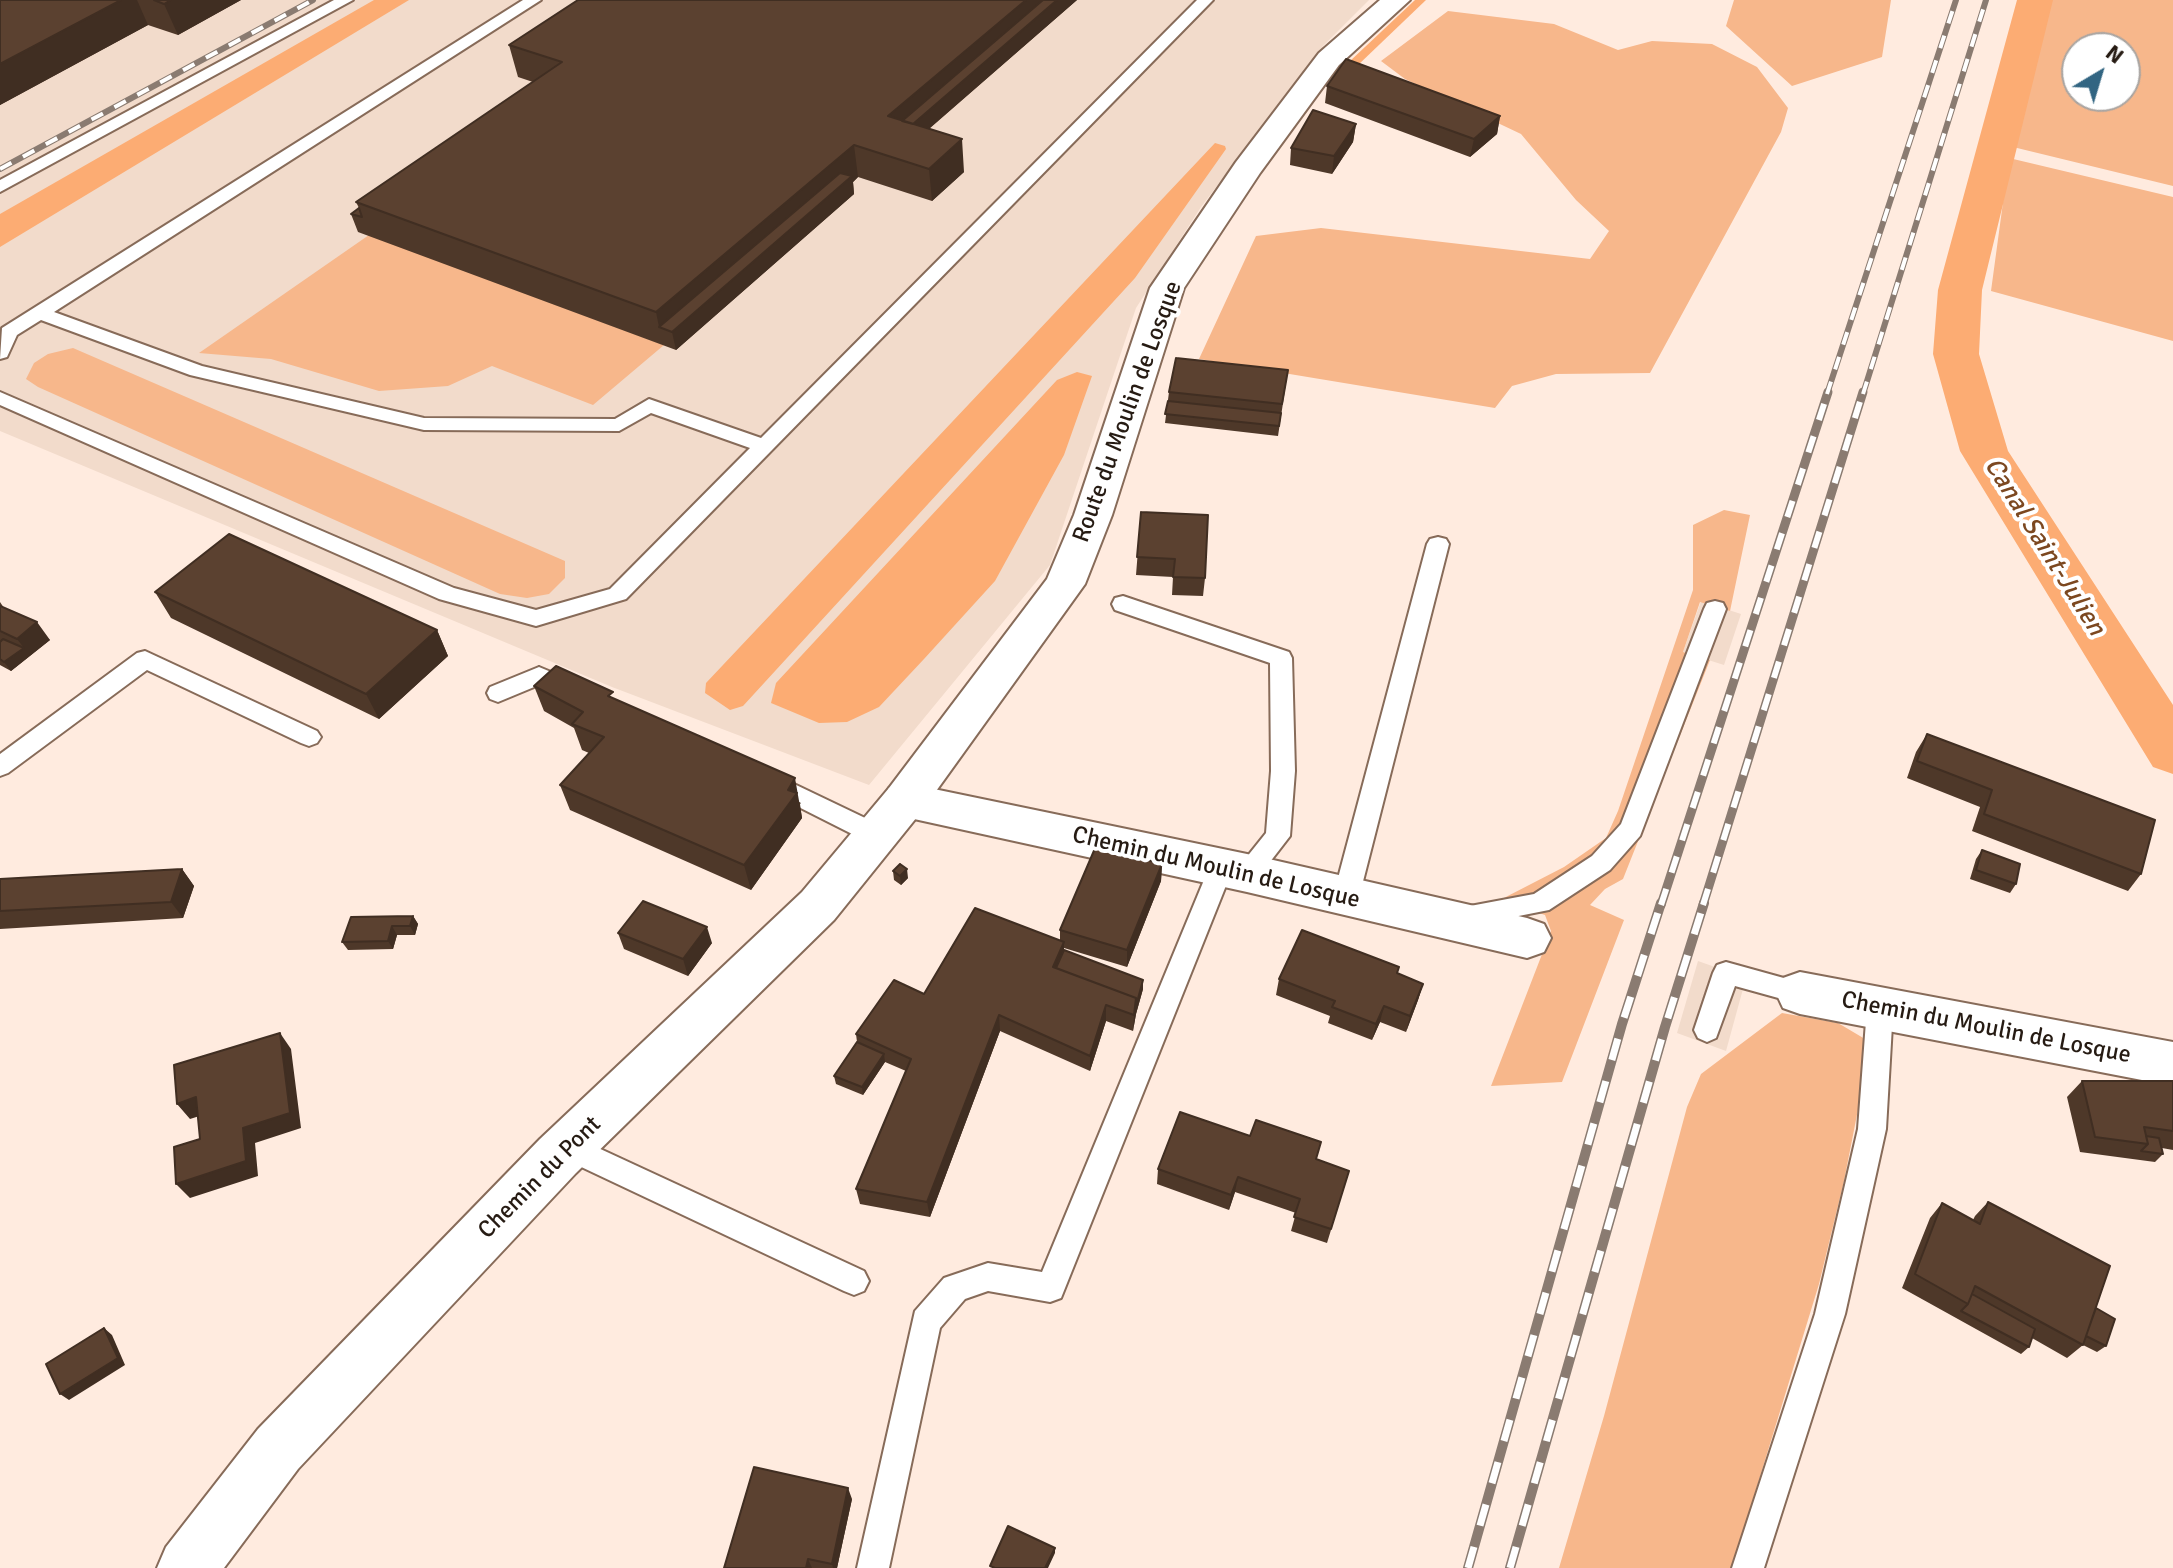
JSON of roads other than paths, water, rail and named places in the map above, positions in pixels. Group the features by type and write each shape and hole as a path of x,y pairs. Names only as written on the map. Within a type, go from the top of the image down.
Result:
{"street":[{"name":"Route du Moulin de Losque","path":"891,818 1065,584 1093,515 1167,288 1247,169 1329,59 1396,0"},
{"name":"Chemin du Moulin de Losque","path":"891,818 1234,870 1527,938"},
{"name":"Chemin du Pont","path":"187,1568 278,1449 568,1147 818,906 891,818"},
{"name":"Chemin du Moulin de Losque","path":"1800,993 2173,1064"}],"lane":[{"path":"0,187 345,0"},
{"path":"0,353 9,332 533,0"},
{"path":"0,398 447,594 536,618 618,594 1205,0"},
{"path":"39,313 197,371 424,424 619,425 649,405 764,446"},
{"path":"1346,897 1438,544"},
{"path":"873,1568 926,1321 955,1288 988,1277 1050,1288 1234,870 1278,836 1283,771 1281,658 1123,604"},
{"path":"1445,920 1540,903 1601,863 1631,829 1715,609"},
{"path":"0,767 145,659 309,737"},
{"path":"498,693 539,675 595,701"},
{"path":"750,772 891,818"},
{"path":"1707,1030 1726,973 1800,993"},
{"path":"1748,1568 1830,1314 1872,1129 1880,1008"},
{"path":"568,1147 854,1281"}],"waterway":[{"path":"1353,64 1421,0"},
{"name":"Canal Saint-Julien","path":"2035,0 1960,290 1956,354 1984,451 2173,752"}],"railway":[{"path":"0,169 313,0"},
{"path":"1827,394 1956,0"},
{"path":"1863,394 1986,0"},
{"path":"1661,905 1828,392"},
{"path":"1703,905 1863,392"},
{"path":"1468,1568 1622,1024 1661,903"},
{"path":"1510,1568 1665,1027 1704,903"}]}
